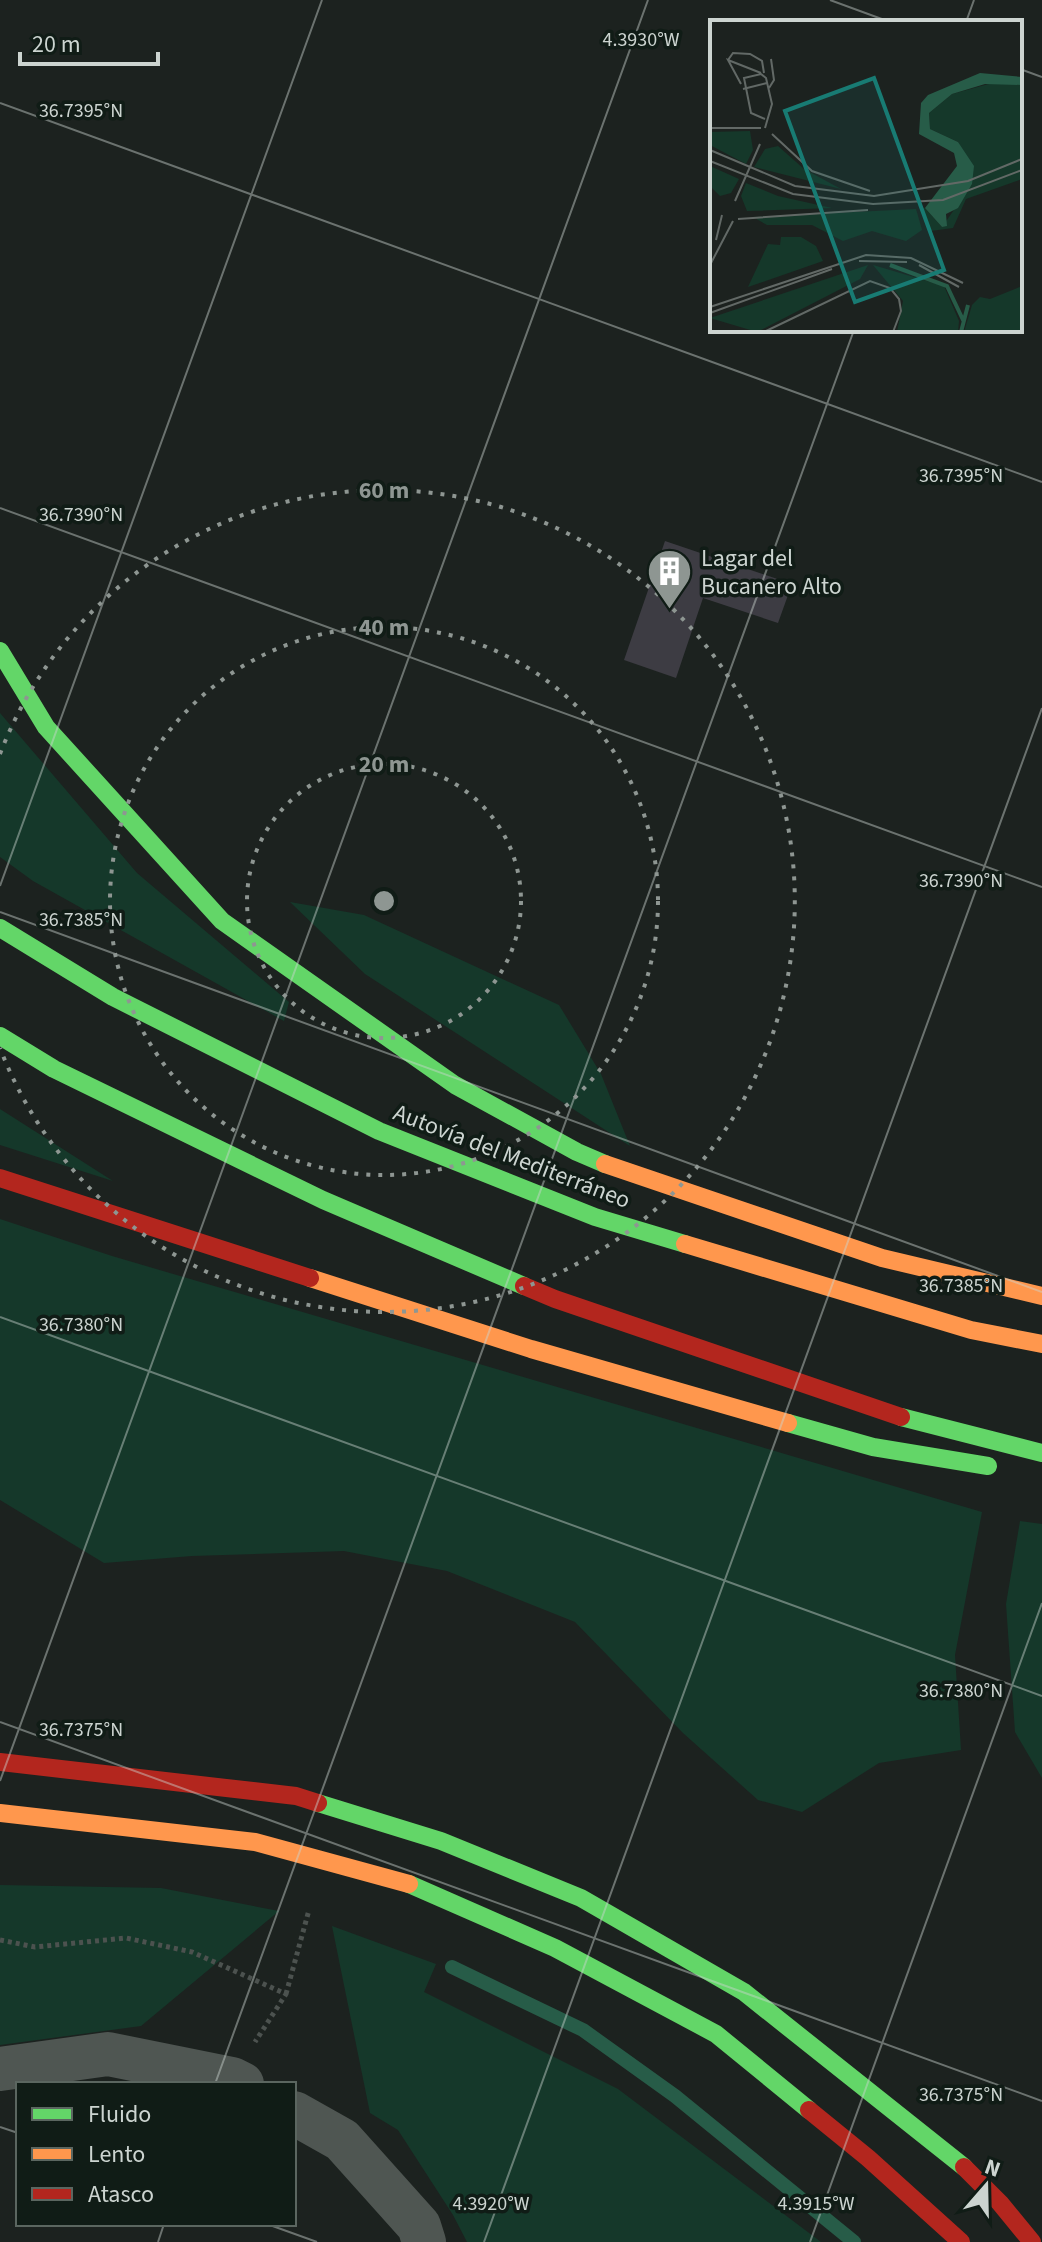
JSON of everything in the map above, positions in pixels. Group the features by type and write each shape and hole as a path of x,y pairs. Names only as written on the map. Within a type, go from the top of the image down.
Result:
{"main road":[{"path":"0,651 46,727 222,921 455,1085 577,1152 618,1170 882,1258 1042,1296"},
{"name":"Autovía del Mediterráneo","path":"0,928 113,997 379,1131 595,1217 971,1330 1042,1344"},
{"path":"0,1036 54,1069 323,1200 555,1299 906,1419 1042,1453"},
{"path":"0,1178 531,1349 873,1447 1011,1469"},
{"path":"0,1762 296,1796 441,1841 581,1898 744,1992 951,2155 1000,2203 1032,2242"},
{"path":"0,1813 255,1842 409,1884 555,1948 716,2034 868,2158 961,2242"}],"street":[{"path":"0,2069 108,2054 237,2081"},
{"path":"296,2114 342,2140 419,2226 424,2242"}],"path":[{"path":"237,2081 286,1994 309,1910"},
{"path":"0,1940 35,1947 126,1938 192,1952 286,1994"}],"green space":[{"path":"0,713 137,873 289,1002 284,1021 33,881 0,857"},
{"path":"290,902 364,915 559,1005 601,1074 630,1146 365,974"},
{"path":"0,1109 113,1181 0,1145"},
{"path":"0,1219 112,1256 982,1512 955,1655 961,1750 879,1763 802,1812 758,1800 683,1733 575,1622 447,1571 344,1551 192,1556 104,1563 0,1500"},
{"path":"1020,1521 1042,1524 1042,1778 1015,1732 1006,1604"},
{"path":"0,1885 161,1888 279,1911 141,2026 0,2045"},
{"path":"332,1926 436,1964 424,1992 618,2089 821,2242 467,2242 398,2130 370,2113"}],"building":[{"name":"Lagar del Bucanero Alto","path":"665,541 792,584 778,623 703,598 676,678 624,660"}],"waterway":[{"path":"452,1967 583,2030 675,2096 854,2242"}],"traffic: fast":[{"path":"0,651 46,727 222,921 455,1085 577,1152 605,1164"},
{"path":"0,928 113,997 379,1131 595,1217 685,1244"},
{"path":"0,1036 54,1069 323,1200 524,1286"},
{"path":"901,1417 1042,1453"},
{"path":"788,1423 873,1447 988,1466"},
{"path":"318,1803 441,1841 581,1898 744,1992 964,2167"},
{"path":"409,1884 555,1948 716,2034 809,2110"}],"traffic: slow":[{"path":"605,1164 882,1258 1042,1296"},
{"path":"685,1244 971,1330 1042,1344"},
{"path":"310,1278 531,1349 788,1423"},
{"path":"0,1813 255,1842 409,1884"}],"traffic: jam":[{"path":"0,1178 310,1278"},
{"path":"524,1286 901,1417"},
{"path":"0,1762 296,1796 318,1803"},
{"path":"809,2110 868,2158 961,2242"},
{"path":"964,2167 1000,2203 1032,2242"}],"place":[{"name":"Lagar del Bucanero Alto","path":"670,611"}]}
